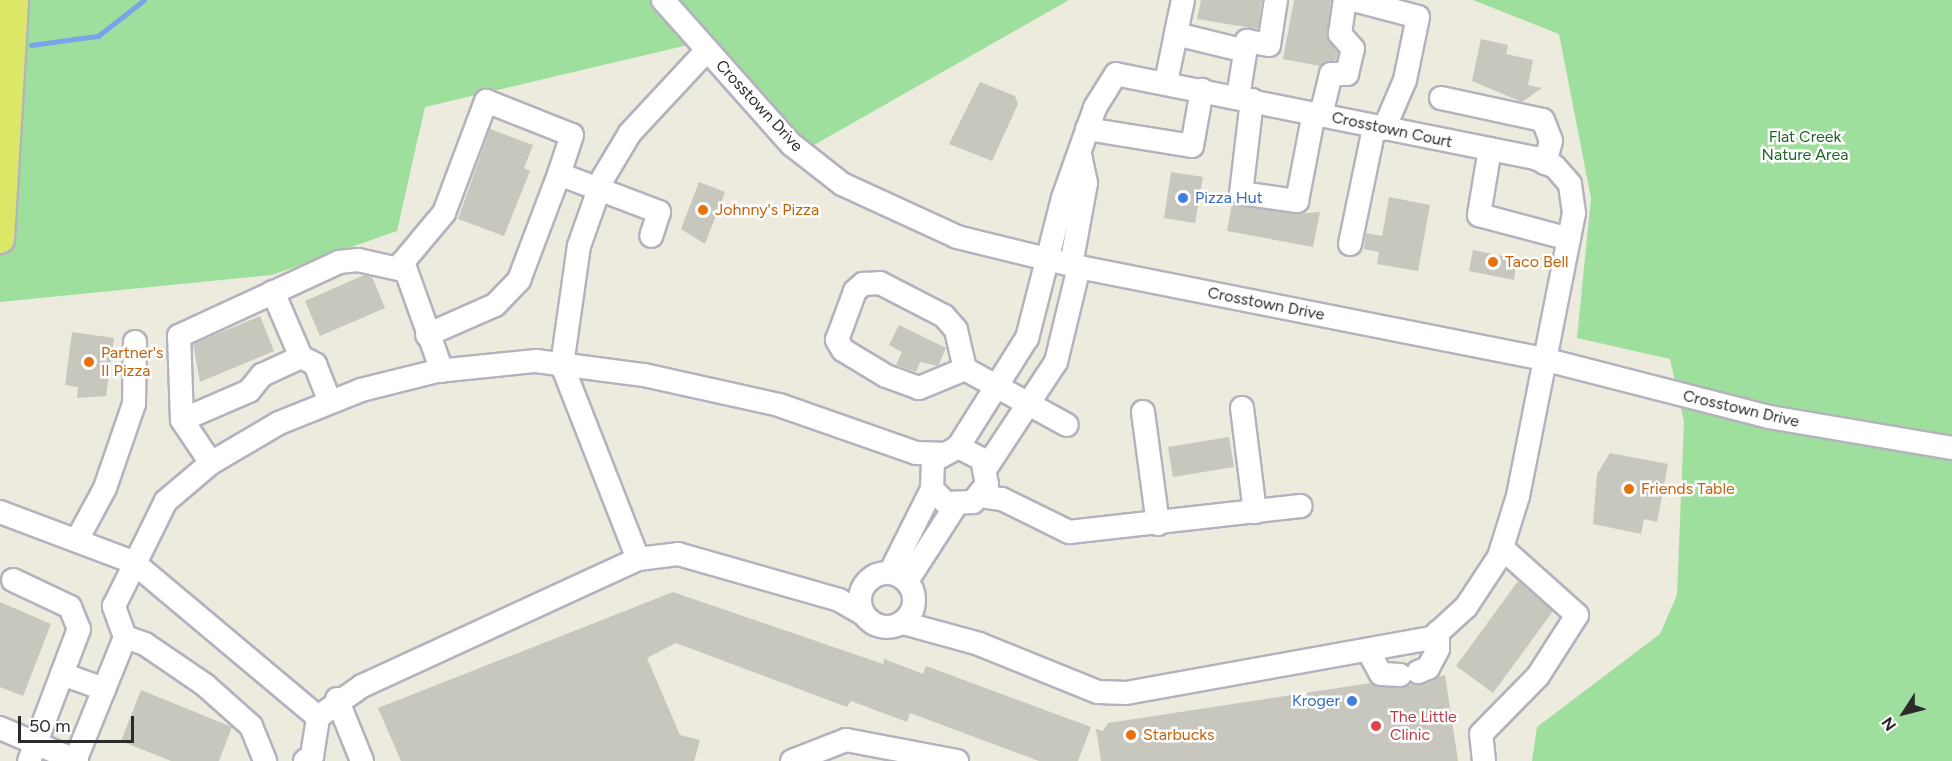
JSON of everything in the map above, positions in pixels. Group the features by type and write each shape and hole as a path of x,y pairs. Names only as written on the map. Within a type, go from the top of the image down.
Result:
{"main road":[{"path":"0,239 14,0"}],"street":[{"name":"Crosstown Drive","path":"663,0 791,144 842,184 957,237 1066,263 1547,360 1769,417 1952,448"},
{"path":"1166,82 1183,0"},
{"path":"1276,0 1269,45 1247,41 1245,51 1241,193 1297,201 1317,114 1331,74 1347,74 1353,49 1340,34 1345,0"},
{"path":"1350,244 1379,128 1405,80 1418,17 1354,0"},
{"path":"1176,33 1245,51"},
{"path":"638,559 562,365 579,246 599,190 630,133 707,51"},
{"name":"Crosstown Court","path":"1066,263 1079,152 1108,80 1116,74 1166,82 1545,163 1570,184 1574,213 1547,360 1502,548 1466,608 1438,632"},
{"path":"1088,129 1192,146 1202,90"},
{"path":"1441,98 1543,120 1551,141 1545,163"},
{"path":"427,335 495,305 519,280 572,135 486,101 444,213 409,249 404,270 427,335 442,371"},
{"path":"1490,150 1479,215 1569,239"},
{"path":"559,174 659,212 651,236"},
{"path":"211,463 182,420 179,336 339,262 358,260 404,270"},
{"path":"854,603 868,580 898,577 956,505 989,485 1017,423 1012,395 1013,363 1066,263"},
{"path":"1066,263 1056,362 1012,395 935,463 898,577 908,615 928,627 1098,692 1126,693 1368,650 1438,632 1438,649 1428,668 1409,673 1381,675 1368,650"},
{"path":"965,369 919,388 849,357 837,340 855,291 863,284 880,284 944,316 956,330 965,369 1066,425"},
{"path":"273,292 301,357 315,364 330,402"},
{"path":"78,538 105,488 134,404 135,342"},
{"path":"182,420 249,391 262,375 301,357"},
{"path":"0,728 32,752 76,761 125,637 114,606 133,562 166,501 211,463 279,423 330,402 442,371 536,362 644,375 779,405 935,463 975,453 989,485 1069,532 1158,524 1301,506"},
{"path":"1242,408 1255,512"},
{"path":"1143,412 1158,524"},
{"path":"935,463 956,505"},
{"path":"0,512 78,538 133,562 318,717"},
{"path":"1484,761 1481,734 1538,676 1577,615 1502,548"},
{"path":"305,761 312,756 318,717 337,699 638,559 678,554 854,603 882,627 908,615"},
{"path":"13,580 70,607 76,617 77,639 32,752"},
{"path":"125,637 145,644 213,692 251,726 265,761"},
{"path":"62,674 104,689"},
{"path":"337,699 362,761"},
{"path":"792,761 846,740 957,761"}],"green space":[{"path":"0,0 1069,0 807,149 688,45 425,107 397,231 272,275 0,302"},
{"name":"Flat Creek Nature Area","path":"1473,0 1952,0 1952,761 1532,761 1537,727 1660,634 1677,595 1684,422 1670,359 1577,338 1591,198 1559,34"}],"building":[{"path":"1201,0 1262,0 1258,29 1197,19"},
{"path":"1294,0 1331,0 1327,37 1338,53 1336,60 1320,66 1283,59"},
{"path":"1481,39 1508,45 1506,54 1533,60 1528,85 1542,88 1522,102 1472,81"},
{"path":"980,82 1015,96 1018,104 992,161 949,144"},
{"path":"490,129 533,145 524,168 530,171 504,236 458,219"},
{"name":"Pizza Hut","path":"1171,172 1203,177 1195,223 1164,218"},
{"name":"Johnny's Pizza","path":"699,182 725,192 705,244 681,229"},
{"path":"1389,197 1430,205 1418,271 1377,264 1379,252 1364,249 1366,233 1382,236"},
{"path":"1232,203 1295,214 1320,212 1313,247 1227,231"},
{"name":"Taco Bell","path":"1473,250 1517,259 1514,280 1469,271"},
{"path":"364,275 372,277 385,308 320,336 305,301"},
{"path":"260,316 274,351 200,382 193,344"},
{"path":"899,325 946,348 938,366 920,362 916,372 896,365 902,352 889,345"},
{"name":"Partner's II Pizza","path":"72,332 114,338 106,396 77,398 78,387 65,385"},
{"path":"1229,437 1234,467 1173,477 1168,447"},
{"name":"Friends Table","path":"1610,453 1668,464 1657,522 1644,519 1641,534 1593,524 1597,474"},
{"path":"1518,581 1553,611 1493,693 1456,666"},
{"path":"673,592 883,664 884,659 923,674 926,666 1091,727 1078,761 1039,761 910,713 907,722 851,701 847,707 676,643 647,658 680,735 700,740 694,761 401,761 378,708"},
{"path":"0,602 51,624 23,696 0,687"},
{"name":"Kroger","path":"1445,675 1458,761 1101,761 1096,729 1103,731 1108,723 1371,683 1400,688"},
{"path":"141,690 232,727 219,761 171,761 121,741"}],"waterway":[{"path":"31,45 98,36 144,0"}],"place":[{"name":"Pizza Hut","path":"1183,198"},
{"name":"Johnny's Pizza","path":"703,210"},
{"name":"Taco Bell","path":"1493,262"},
{"name":"Partner's II Pizza","path":"89,362"},
{"name":"Friends Table","path":"1629,489"},
{"name":"Kroger","path":"1352,701"},
{"name":"The Little Clinic","path":"1376,726"},
{"name":"Starbucks","path":"1131,735"}]}
